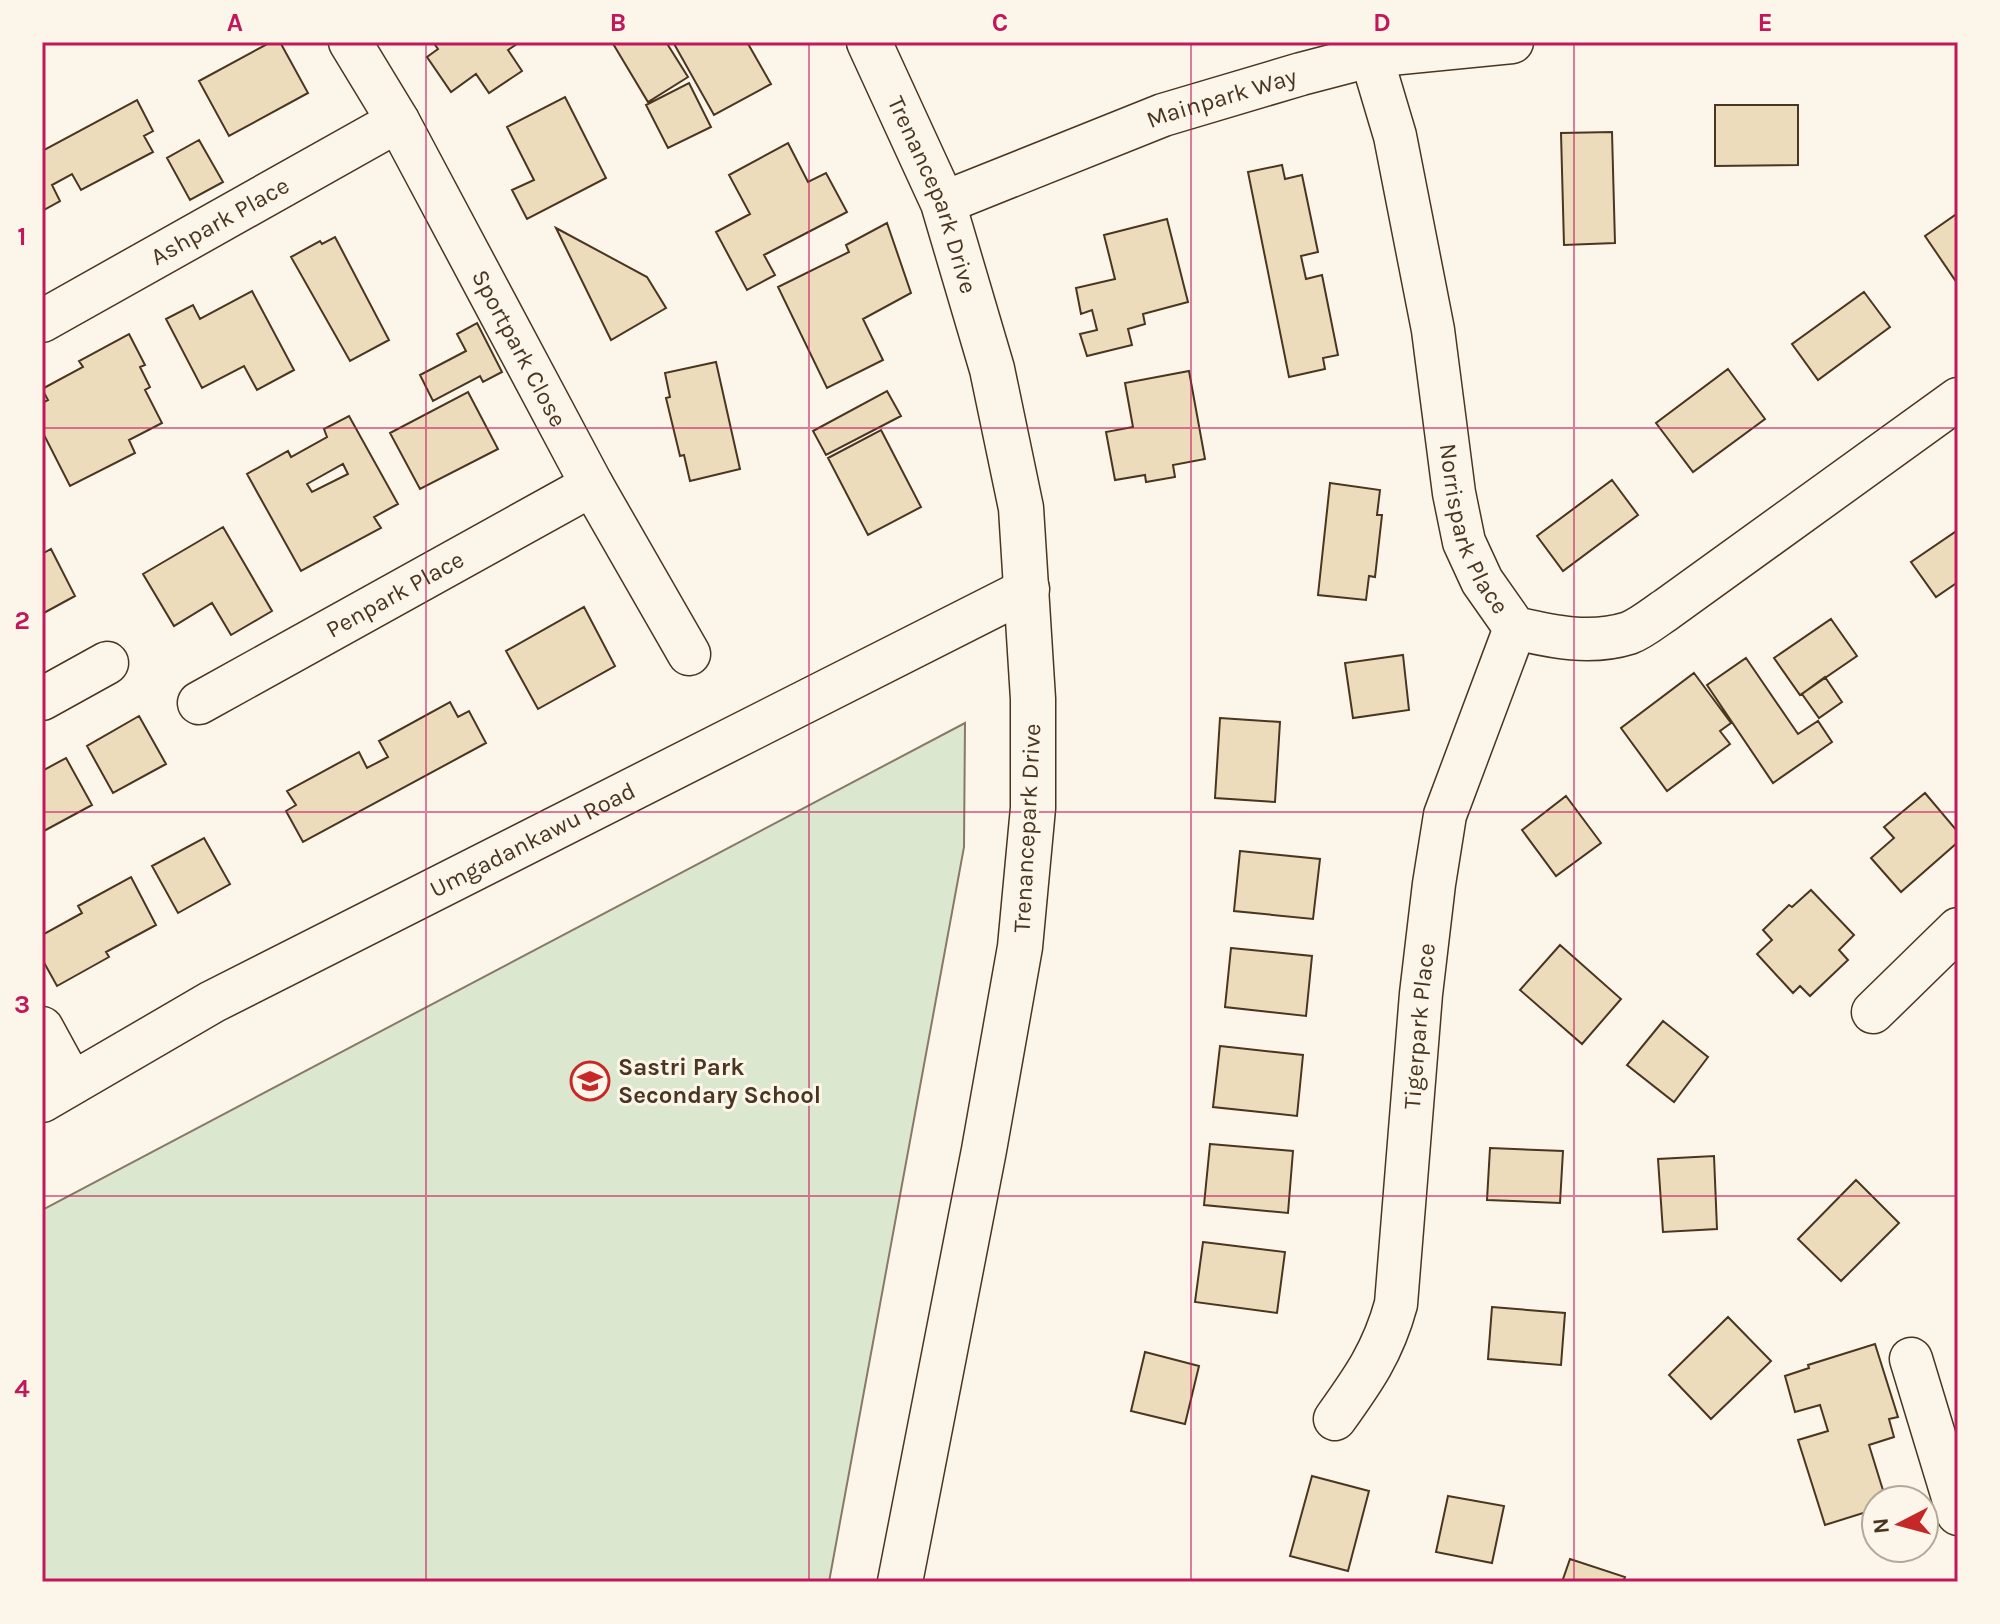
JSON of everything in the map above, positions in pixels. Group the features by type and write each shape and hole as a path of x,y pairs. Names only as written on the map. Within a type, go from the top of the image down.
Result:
{"street":[{"name":"Sportpark Close","path":"350,42 398,121 592,485 689,654"},
{"name":"Trenancepark Drive","path":"869,42 943,203 992,369 1021,508 1033,699 1033,808 1020,947 900,1582"},
{"name":"Mainpark Way","path":"943,203 1163,115 1369,49 1512,42"},
{"name":"Norrispark Place","path":"1369,49 1395,136 1430,315 1454,493 1464,542 1482,581 1515,628 1558,638 1597,639 1631,632 1958,399"},
{"name":"Ashpark Place","path":"42,321 398,121"},
{"name":"Penpark Place","path":"199,703 592,485"},
{"name":"Umgadankawu Road","path":"57,1092 212,1002 1028,589"},
{"name":"Tigerpark Place","path":"1335,1419 1365,1377 1387,1336 1396,1304 1421,994 1445,815 1515,628"},
{"path":"42,699 107,663"},
{"path":"1873,1012 1958,929"},
{"path":"42,1028 57,1092"},
{"path":"1911,1359 1958,1514"}],"green space":[{"name":"Sastri Park Secondary School","path":"965,723 964,847 829,1582 42,1582 42,1210"}],"building":[{"path":"271,42 280,42 308,93 229,136 199,81"},
{"path":"433,42 520,42 508,50 522,71 489,93 476,74 451,92 427,57 438,49"},
{"path":"612,42 666,42 688,77 648,102"},
{"path":"673,42 747,42 771,84 714,115"},
{"path":"689,83 711,127 668,148 646,105"},
{"path":"565,97 606,178 527,219 512,190 534,180 507,127"},
{"path":"137,100 153,131 144,136 153,152 81,190 72,174 52,185 60,201 42,211 42,151"},
{"path":"1715,105 1798,105 1798,165 1715,166"},
{"path":"1612,132 1615,243 1564,245 1561,133"},
{"path":"199,140 223,182 190,200 167,158"},
{"path":"788,143 808,182 826,173 847,212 764,255 775,275 747,290 716,232 750,214 729,175"},
{"path":"1282,165 1285,179 1302,175 1318,252 1301,256 1306,279 1322,275 1338,355 1323,358 1325,369 1289,377 1248,172"},
{"path":"1958,213 1958,278 1955,280 1925,236"},
{"path":"1167,219 1188,302 1143,314 1145,324 1128,329 1132,345 1087,356 1080,334 1097,330 1092,310 1081,314 1076,288 1115,279 1104,235"},
{"path":"887,223 911,293 863,319 883,360 827,388 778,287 849,252 846,245"},
{"path":"556,228 647,277 666,308 611,340"},
{"path":"335,237 389,340 350,361 291,257 320,241 322,244"},
{"path":"252,291 294,370 257,390 244,366 202,388 166,319 193,305 200,319"},
{"path":"1864,292 1890,327 1818,380 1792,344"},
{"path":"477,323 502,372 483,382 480,376 433,401 420,375 466,351 457,334"},
{"path":"129,334 145,365 140,367 150,387 145,390 162,423 129,440 135,453 70,486 42,431 42,403 48,400 42,389 83,367 79,361"},
{"path":"716,362 740,469 690,481 684,455 680,456 666,398 670,397 665,373"},
{"path":"1728,369 1765,419 1693,472 1656,423"},
{"path":"1189,371 1205,459 1173,465 1175,477 1146,482 1145,475 1115,480 1106,432 1133,427 1125,383"},
{"path":"887,391 901,416 826,455 813,431"},
{"path":"468,392 498,449 420,489 390,433"},
{"path":"349,416 398,504 374,517 381,528 301,571 247,474 288,451 291,457 327,437 324,429","holes":["343,464 348,474 312,492 307,484"]},
{"path":"881,430 921,507 868,535 828,458"},
{"path":"1612,480 1638,515 1563,571 1537,536"},
{"path":"1330,483 1380,490 1377,515 1382,515 1375,577 1369,576 1366,600 1318,595"},
{"path":"223,527 272,611 231,635 212,603 174,626 143,574"},
{"path":"1958,530 1958,582 1936,597 1911,562"},
{"path":"51,549 75,596 42,614 42,554"},
{"path":"584,607 615,666 538,709 506,651"},
{"path":"1831,619 1857,656 1800,695 1774,658"},
{"path":"1403,655 1409,710 1353,718 1345,663"},
{"path":"1746,658 1798,734 1818,721 1832,742 1773,783 1707,685"},
{"path":"1694,673 1731,723 1720,731 1730,744 1667,791 1621,728"},
{"path":"1825,677 1842,702 1819,718 1802,694"},
{"path":"450,702 458,717 469,711 486,743 303,842 286,811 296,805 287,791 359,752 367,768 388,757 379,741"},
{"path":"139,716 166,764 113,793 87,746"},
{"path":"1220,718 1280,722 1275,802 1215,798"},
{"path":"66,758 92,805 42,832 42,771"},
{"path":"1925,793 1958,832 1958,842 1901,892 1871,858 1894,838 1884,827"},
{"path":"1566,796 1601,843 1556,876 1522,830"},
{"path":"204,838 230,884 178,913 152,866"},
{"path":"1240,851 1320,859 1313,919 1234,911"},
{"path":"131,877 156,925 106,952 109,957 57,986 42,959 42,935 82,913 78,906"},
{"path":"1811,890 1854,935 1839,950 1848,960 1810,996 1800,986 1793,993 1757,954 1772,940 1763,930 1789,905 1792,907"},
{"path":"1560,945 1621,999 1582,1044 1520,990"},
{"path":"1231,948 1312,956 1306,1016 1225,1007"},
{"path":"1663,1021 1708,1057 1674,1102 1627,1065"},
{"path":"1220,1046 1303,1055 1297,1116 1213,1107"},
{"path":"1210,1144 1293,1151 1288,1213 1204,1205"},
{"path":"1490,1148 1563,1151 1560,1203 1487,1200"},
{"path":"1714,1156 1717,1229 1663,1232 1658,1159"},
{"path":"1856,1180 1899,1223 1841,1281 1798,1239"},
{"path":"1203,1242 1285,1252 1277,1313 1195,1302"},
{"path":"1492,1307 1565,1313 1561,1365 1488,1359"},
{"path":"1728,1317 1771,1361 1711,1419 1669,1375"},
{"path":"1875,1344 1898,1417 1889,1419 1894,1437 1869,1445 1881,1484 1860,1484 1860,1514 1825,1525 1798,1440 1828,1431 1820,1405 1795,1412 1785,1376 1809,1368 1808,1365"},
{"path":"1145,1352 1199,1366 1185,1424 1131,1411"},
{"path":"1312,1476 1369,1491 1348,1571 1290,1556"},
{"path":"1448,1496 1504,1506 1492,1563 1436,1552"},
{"path":"1570,1559 1625,1577 1623,1582 1562,1582"}],"place":[{"name":"Sastri Park Secondary School","path":"590,1081"}]}
